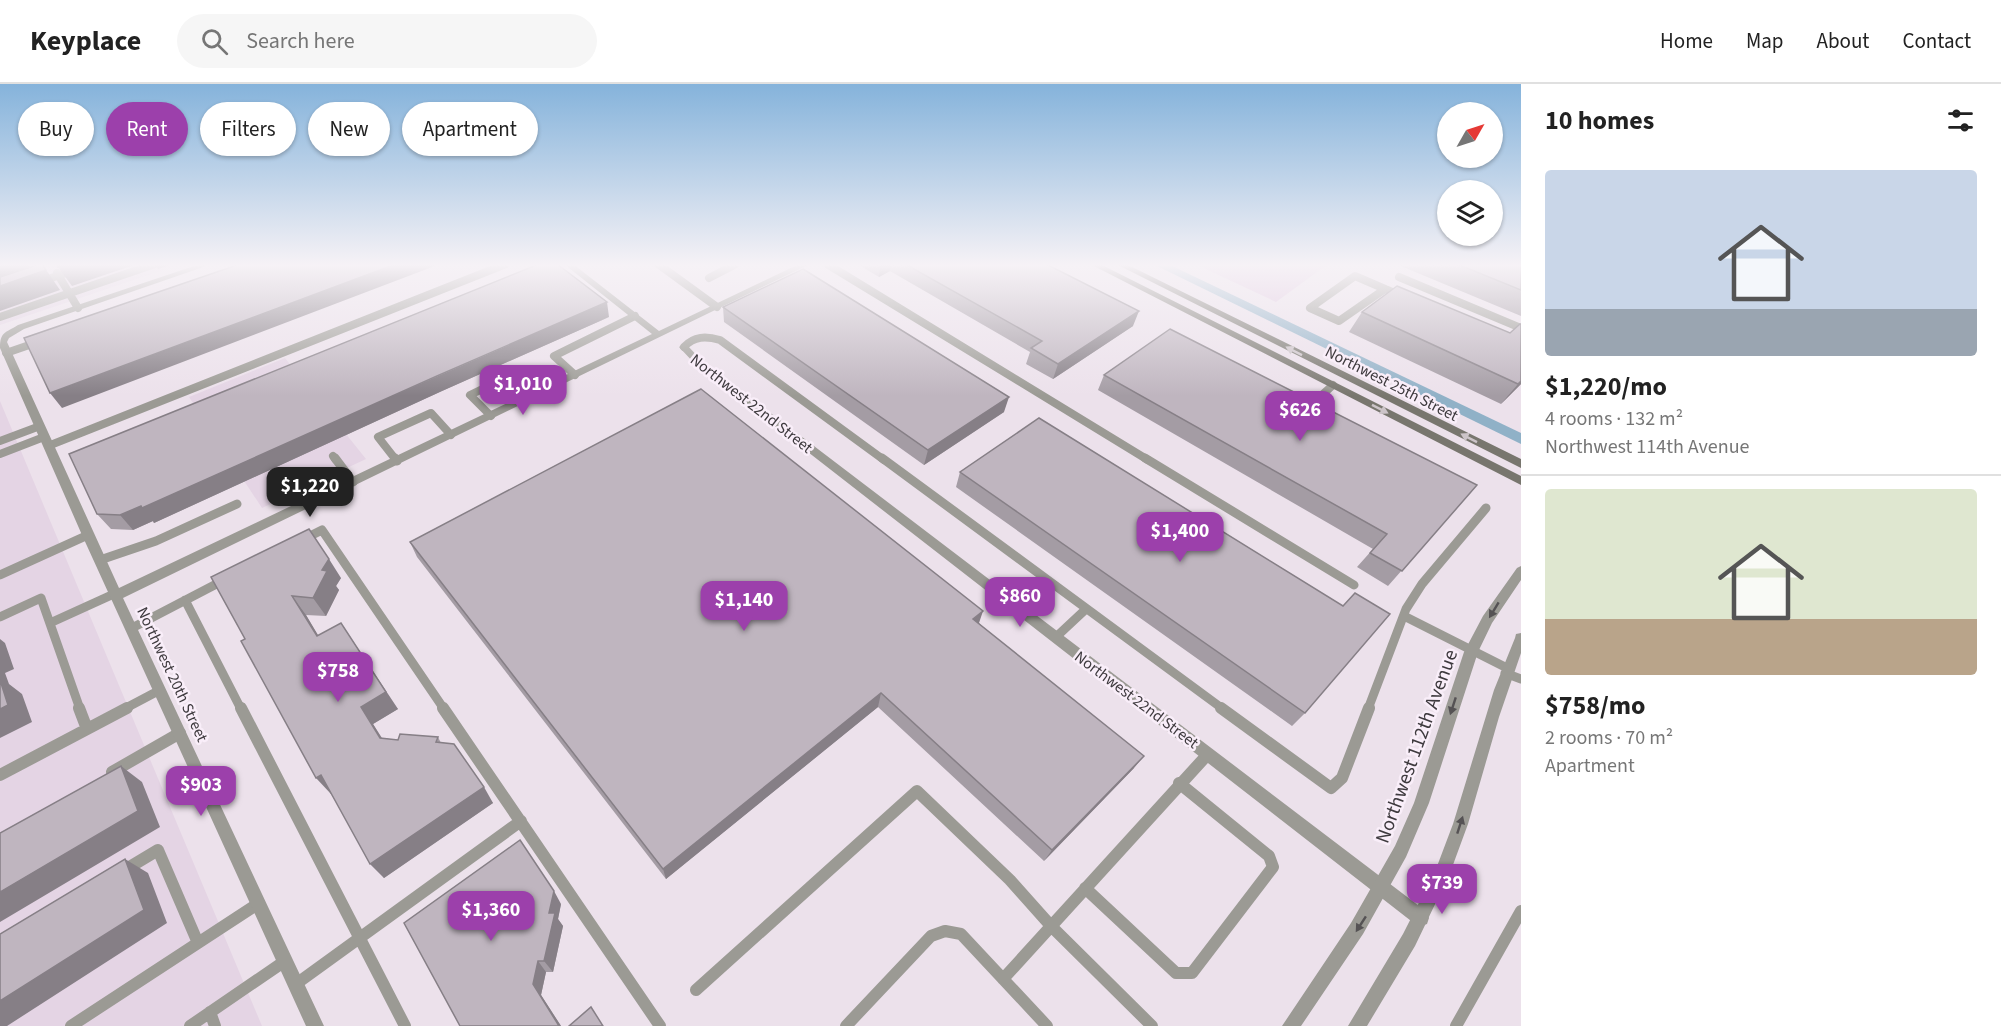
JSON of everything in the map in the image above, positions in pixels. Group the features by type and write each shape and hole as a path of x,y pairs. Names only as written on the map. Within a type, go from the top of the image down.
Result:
{"main road":[{"name":"Northwest 25th Street","path":"1181,308 1521,481"},
{"name":"Northwest 25th Street","path":"1208,308 1521,464"}],"street":[{"path":"4,345 21,327 78,308"},
{"path":"624,308 659,335"},
{"path":"116,594 715,308"},
{"name":"Northwest 20th Street","path":"4,345 88,535 315,1026"},
{"name":"Northwest 22nd Street","path":"684,347 699,363 1421,918"},
{"name":"Northwest 112th Avenue","path":"1291,1026 1355,932 1402,851 1424,796 1472,651 1490,615 1521,571"},
{"path":"1357,1026 1421,918 1452,848 1521,638"}],"lane":[{"path":"0,317 26,308"},
{"path":"0,454 46,442 392,308"},
{"path":"896,308 1354,585"},
{"path":"1310,308 1339,321 1358,308"},
{"path":"1473,308 1521,328"},
{"path":"575,375 554,356 634,316"},
{"path":"4,345 48,338"},
{"path":"684,347 696,338 720,340 1331,788 1342,778 1404,616 1422,584 1486,508"},
{"path":"491,416 470,395 520,371 542,391"},
{"path":"1312,404 1333,385"},
{"path":"397,461 378,437 431,413 451,435"},
{"path":"0,441 39,426"},
{"path":"333,456 353,482"},
{"path":"100,560 156,541 237,504"},
{"path":"290,546 321,530 660,1026"},
{"path":"0,575 88,535"},
{"path":"132,628 238,573"},
{"path":"50,623 116,594"},
{"path":"0,617 41,598 87,729"},
{"path":"185,600 405,1026"},
{"path":"1056,637 1086,609"},
{"path":"1404,616 1472,651 1512,664 1521,679"},
{"path":"0,775 160,690"},
{"path":"100,778 180,733"},
{"path":"1003,979 1179,783 1208,754"},
{"path":"1085,888 1176,973 1192,974 1274,867 1269,856 1179,783"},
{"path":"696,990 917,791 1010,880 1051,926 1152,1026"},
{"path":"296,984 521,821"},
{"path":"108,879 158,850 198,943"},
{"path":"71,1026 259,903"},
{"path":"1456,1026 1521,911"},
{"path":"846,1026 931,936 950,930 961,934 1047,1026"},
{"path":"190,1026 285,961"},
{"path":"210,1012 215,1026"}],"shaded area":[{"path":"0,308 51,308 0,325"},
{"path":"285,358 366,459 262,508 189,397"},
{"path":"0,401 136,726 262,1026 0,1026"}],"building":[{"path":"112,308 278,308 50,393 24,338"},
{"path":"430,308 593,308 142,508 141,506 120,515 97,514 69,454"},
{"path":"724,308 866,308 1009,397 928,450"},
{"path":"983,308 1133,308 1139,311 1058,364 1031,348 1042,341"},
{"path":"1367,308 1450,308 1510,333 1521,324 1521,381 1518,384 1362,312"},
{"path":"1170,329 1477,485 1402,571 1370,553 1387,534 1104,375"},
{"path":"701,389 983,611 973,619 1144,756 1052,850 881,693 663,869 410,542"},
{"path":"1039,418 1343,606 1355,593 1390,614 1305,713 960,472"},
{"path":"309,529 329,559 322,570 327,571 313,598 292,596 317,636 341,623 386,692 361,707 380,738 398,740 400,734 438,737 436,742 454,744 484,787 370,864 321,775 316,778 241,641 245,639 211,577"},
{"path":"0,680 8,705 0,709"},
{"path":"121,766 138,811 0,892 0,833"},
{"path":"520,840 554,891 549,913 555,913 544,961 538,961 533,984 559,1026 460,1026 404,923"},
{"path":"125,859 144,910 0,1001 0,934"},
{"path":"591,1007 603,1026 569,1026"}],"waterway":[{"path":"1250,308 1521,439"}]}
